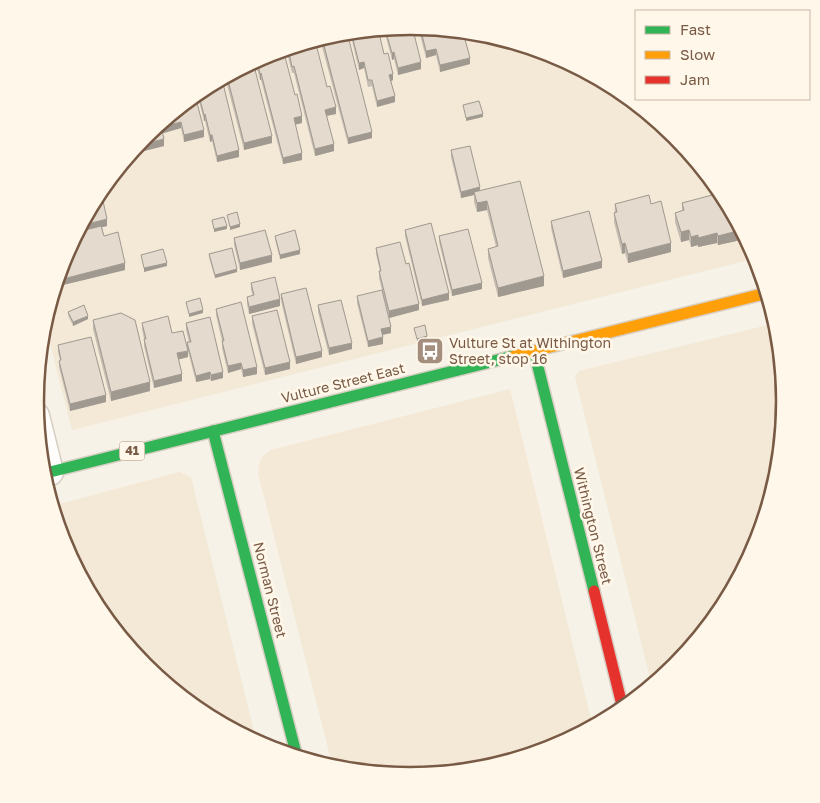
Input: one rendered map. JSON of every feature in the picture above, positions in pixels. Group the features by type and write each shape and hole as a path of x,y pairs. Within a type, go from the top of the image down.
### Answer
{"main road":[{"name":"Vulture Street East","path":"51,472 760,295"},
{"name":"Withington Street","path":"534,351 621,701"},
{"name":"Norman Street","path":"213,431 295,750"}],"shaded area":[{"path":"410,35 458,38 505,47 528,54 572,73 614,97 633,111 652,126 686,160 715,198 739,239 749,260 72,430 49,341 56,307 71,261 81,239 105,198 119,178 151,142 168,126 206,97 248,73 292,54 315,47 362,38 386,36"},
{"path":"768,325 776,378 776,425 769,473 757,519 739,564 715,605 686,643 650,678 575,377 579,371"},
{"path":"510,389 591,720 528,749 505,756 458,765 410,768 386,767 331,759 258,473 262,457 271,450"},
{"path":"179,472 191,477 255,733 227,719 187,692 168,677 134,643 105,605 81,564 71,542 59,504"}],"building":[{"path":"414,35 421,62 398,68 394,52 392,53 387,36"},
{"path":"422,36 458,38 465,39 470,58 440,65 436,49 426,51"},
{"path":"380,37 384,54 388,53 393,74 389,75 395,96 377,101 372,80 368,80 364,62 359,63 353,40"},
{"path":"349,40 372,132 348,138 324,45"},
{"path":"317,47 327,87 330,86 336,107 325,110 334,144 315,149 294,66 292,67 289,55"},
{"path":"285,57 302,116 294,118 302,153 283,158 259,68"},
{"path":"255,70 272,136 244,143 229,83"},
{"path":"224,86 239,150 217,156 212,135 210,135 200,101"},
{"path":"479,101 483,114 466,118 463,105"},
{"path":"197,103 204,130 184,135 181,122 169,125"},
{"path":"162,132 164,139 151,142"},
{"path":"470,146 480,187 461,192 451,150"},
{"path":"520,181 544,276 498,288 488,249 498,246 487,201 477,203 474,192"},
{"path":"649,195 651,204 661,201 671,243 628,254 625,243 622,244 614,213 617,212 615,204"},
{"path":"713,195 735,232 718,236 717,233 698,238 698,235 691,237 689,230 681,232 675,213 684,210 682,203"},
{"path":"103,201 107,219 90,223"},
{"path":"589,211 602,261 563,271 551,221"},
{"path":"237,212 240,224 230,227 227,215"},
{"path":"224,217 227,226 214,229 212,220"},
{"path":"431,223 449,293 422,300 405,230"},
{"path":"101,226 104,236 118,232 125,263 65,279 71,261 86,230"},
{"path":"468,229 482,283 452,290 439,236"},
{"path":"265,230 272,255 240,263 234,238"},
{"path":"295,230 300,250 280,255 275,236"},
{"path":"400,242 406,264 409,263 419,304 389,311 379,271 381,271 376,248"},
{"path":"232,248 237,269 215,275 209,254"},
{"path":"163,249 167,263 144,268 141,255"},
{"path":"275,277 280,299 249,307 247,297 254,295 251,283"},
{"path":"306,288 322,351 296,357 281,294"},
{"path":"382,290 391,327 381,329 383,337 368,341 357,296"},
{"path":"200,298 203,310 189,314 186,302"},
{"path":"341,300 352,343 329,348 318,305"},
{"path":"241,302 257,367 243,370 241,363 228,366 216,309"},
{"path":"84,305 88,316 73,322 68,312"},
{"path":"277,310 290,362 265,368 252,316"},
{"path":"121,313 135,320 150,382 111,392 93,320"},
{"path":"168,316 172,333 183,331 188,351 177,353 182,374 154,381 142,323"},
{"path":"210,317 223,372 211,375 210,372 196,376 187,342 191,342 186,323"},
{"path":"425,325 427,336 417,339 414,328"},
{"path":"91,337 106,395 70,404 59,361 61,360 58,345"}],"traffic: fast":[{"path":"534,351 594,591"},
{"path":"51,472 514,356"},
{"path":"213,431 295,750"}],"traffic: slow":[{"path":"514,356 760,295"}],"traffic: jam":[{"path":"594,591 621,701"}],"place":[{"name":"Vulture St at Withington Street, stop 16","path":"430,351"}]}
